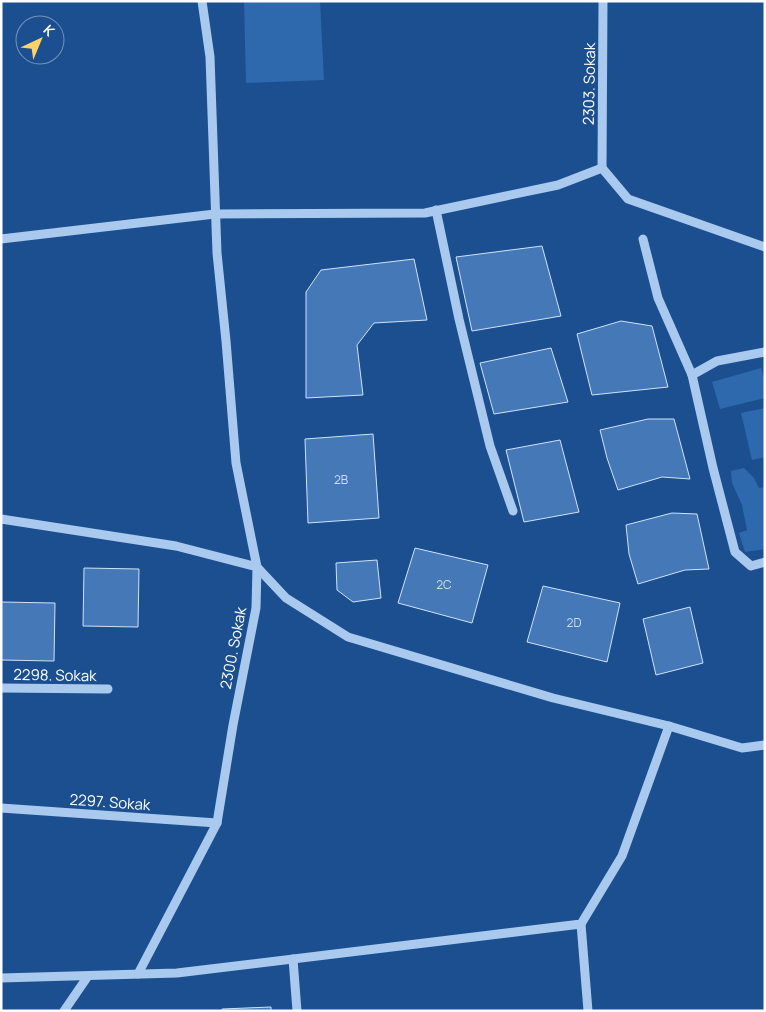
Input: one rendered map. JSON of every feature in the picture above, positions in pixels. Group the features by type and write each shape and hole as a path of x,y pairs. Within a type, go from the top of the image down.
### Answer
{"street":[{"name":"2300. Sokak","path":"138,974 217,823 233,726 256,608 258,567 236,463 217,252 210,57 202,1"},
{"name":"2303. Sokak","path":"602,168 603,1"},
{"path":"1,239 215,214 425,213 558,185 602,168 628,199 765,247"},
{"path":"436,210 459,319 490,446 513,510"},
{"path":"643,239 658,298 692,375 713,468 735,552 751,566 765,562"},
{"path":"692,375 717,361 763,352"},
{"path":"1,518 176,546 258,567 286,598 348,638 553,698 669,726 742,748 765,745"},
{"name":"2298. Sokak","path":"1,688 108,689"},
{"path":"588,1011 581,924 622,856 669,726"},
{"name":"2297. Sokak","path":"1,808 217,823"},
{"path":"1,978 177,973 581,924"},
{"path":"293,959 297,1011"},
{"path":"64,1011 88,976"}],"shaded area":[{"path":"244,1 320,1 324,80 246,83"},
{"path":"761,368 765,381 765,398 720,409 712,382"},
{"path":"765,408 765,457 752,460 741,413"},
{"path":"744,468 754,478 759,488 765,487 765,549 745,552 739,533 747,530 742,505 732,483 731,471"}],"building":[{"path":"542,246 561,316 472,331 456,257"},
{"path":"414,259 427,320 374,323 357,345 363,395 306,398 306,292 321,270"},
{"path":"621,321 652,326 668,387 592,395 577,334"},
{"path":"551,348 568,402 494,414 480,363"},
{"path":"648,419 674,419 690,479 662,477 618,490 600,430"},
{"path":"373,434 379,518 308,523 305,439"},
{"path":"560,440 579,512 524,522 506,450"},
{"path":"672,513 697,514 709,569 685,570 638,584 629,554 626,525"},
{"path":"415,548 488,565 472,623 398,603"},
{"path":"377,560 381,598 353,602 337,590 336,563"},
{"path":"84,568 139,569 138,627 83,626"},
{"path":"543,586 620,603 607,662 527,642"},
{"path":"1,602 55,603 54,661 1,660"},
{"path":"690,607 703,663 656,675 643,619"},
{"path":"271,1007 271,1011 222,1011 222,1009"}]}
